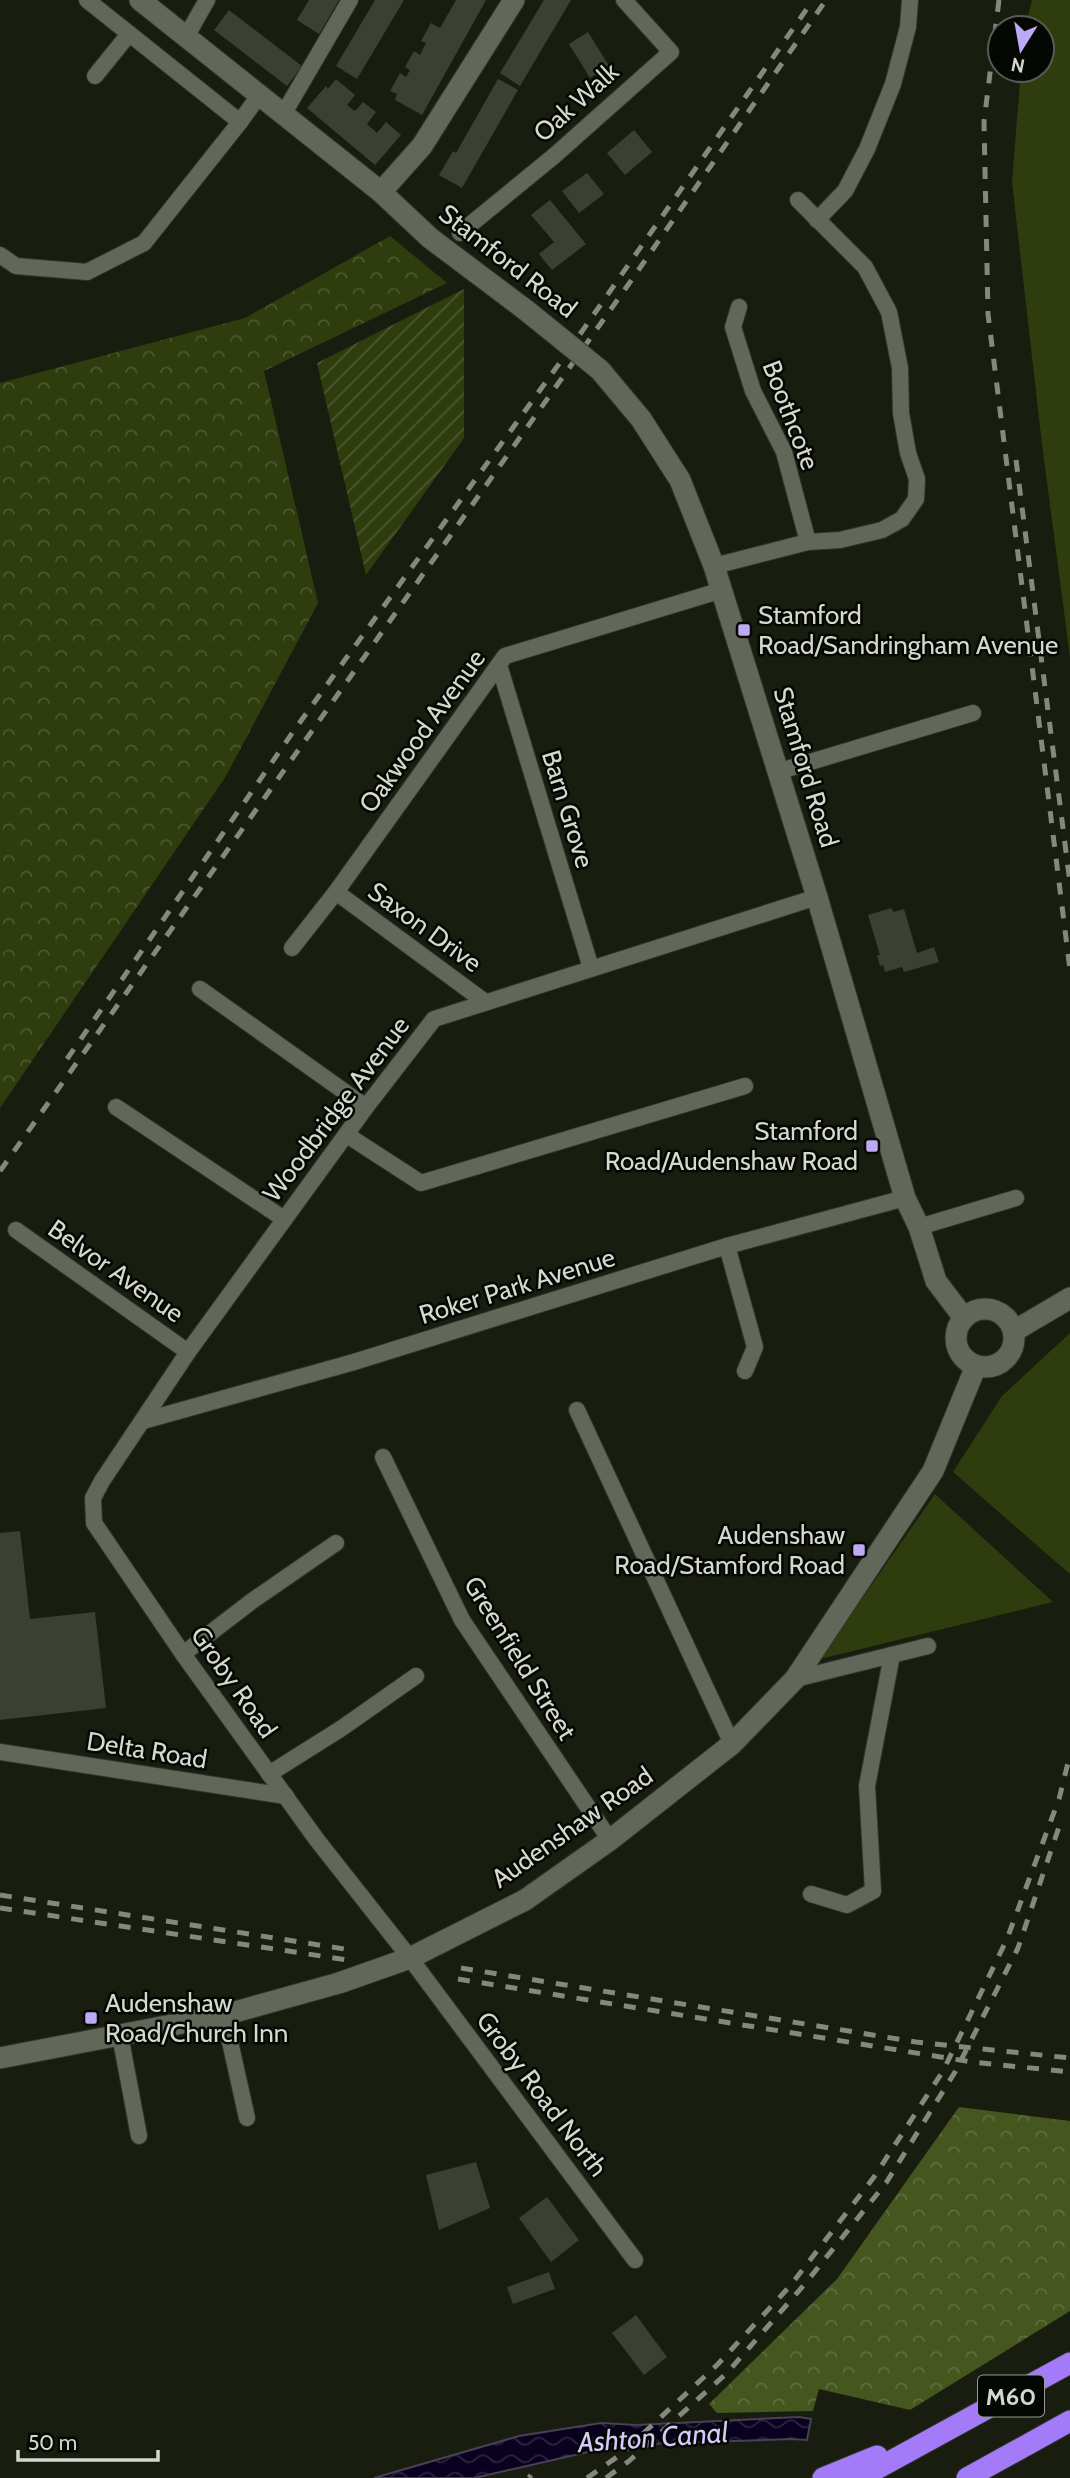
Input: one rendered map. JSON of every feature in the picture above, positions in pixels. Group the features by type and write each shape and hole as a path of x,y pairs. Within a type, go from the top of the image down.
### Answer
{"highway":[{"name":"M60","path":"860,2478 1070,2363"},
{"name":"M60","path":"967,2478 1070,2421"},
{"name":"M60","path":"823,2478 951,2429"}],"street":[{"path":"87,0 240,122"},
{"name":"Stamford Road","path":"140,0 381,192 430,238 600,370 641,419 680,480 722,590 817,897 905,1198 919,1227 936,1281 964,1318"},
{"path":"186,37 207,0"},
{"path":"284,113 350,0"},
{"path":"381,192 422,146 514,0"},
{"name":"Oak Walk","path":"460,233 554,156 671,52 624,0"},
{"path":"817,220 845,191 867,149 893,84 908,27 910,0"},
{"path":"95,76 129,34"},
{"path":"0,255 16,266 88,272 144,243 260,94"},
{"path":"714,566 808,541 840,540 882,530 902,519 916,499 917,479 908,453 901,413 900,368 890,312 864,267 798,200"},
{"name":"Boothcote","path":"739,307 733,327 753,391 784,452 808,541"},
{"name":"Oakwood Avenue","path":"292,948 336,892 505,656 722,590"},
{"name":"Barn Grove","path":"499,665 591,968"},
{"path":"777,772 973,713"},
{"name":"Saxon Drive","path":"336,892 485,1002"},
{"name":"Woodbridge Avenue","path":"143,1421 188,1352 284,1219 434,1020 817,897"},
{"path":"200,989 366,1107"},
{"path":"346,1135 421,1182 745,1086"},
{"path":"116,1107 284,1219"},
{"name":"Roker Park Avenue","path":"143,1421 354,1362 727,1246 905,1198"},
{"path":"919,1227 1016,1198"},
{"name":"Belvor Avenue","path":"16,1230 188,1352"},
{"path":"727,1246 755,1348 745,1371"},
{"path":"1014,1331 1070,1298"},
{"path":"978,1310 994,1310 1009,1320 1014,1331 1013,1349 1006,1360 990,1367 976,1366 965,1359 957,1347 956,1334 964,1318 978,1310"},
{"name":"Audenshaw Road","path":"0,2058 224,2015 339,1983 410,1958 525,1899 610,1840 732,1744 795,1679 933,1471 976,1366"},
{"path":"577,1410 732,1744"},
{"name":"Groby Road","path":"143,1421 93,1498 94,1524 183,1654 317,1840 410,1958"},
{"name":"Greenfield Street","path":"383,1457 462,1620 610,1840"},
{"path":"183,1654 252,1601 336,1543"},
{"path":"795,1679 928,1646"},
{"path":"811,1894 847,1905 873,1891 867,1786 892,1655"},
{"path":"269,1774 342,1728 416,1676"},
{"name":"Delta Road","path":"0,1752 286,1796"},
{"name":"Groby Road North","path":"410,1958 635,2260"},
{"path":"224,2015 247,2118"},
{"path":"120,2035 139,2136"}],"green space":[{"path":"1032,0 1070,0 1070,657 1012,182 1020,84 1056,84 1056,14 1028,14"},
{"path":"390,236 447,283 264,371 318,603 226,776 0,1108 0,383 245,318"},
{"path":"464,289 464,438 366,575 317,363"},
{"path":"1070,1333 1070,1574 953,1472 1002,1396"},
{"path":"935,1494 1053,1602 820,1659"},
{"path":"959,2107 1070,2121 1070,2311 910,2410 819,2389 813,2411 717,2413 709,2404 837,2279"}],"water":[{"name":"Ashton Canal","path":"799,2417 811,2419 807,2440 612,2444 597,2450 474,2478 374,2478 519,2436 601,2423 636,2425"}],"building":[{"path":"309,0 339,0 319,34 297,20"},
{"path":"375,0 404,0 357,79 336,66"},
{"path":"456,0 486,0 422,115 395,100 397,94 390,91 400,73 406,77 410,70 405,67 414,51 420,55 426,43 421,41 431,23 440,28"},
{"path":"544,0 571,0 520,86 500,73"},
{"path":"229,10 302,66 287,86 214,30"},
{"path":"588,32 609,66 590,78 569,44"},
{"path":"336,79 355,95 347,105 355,111 363,102 376,112 367,124 377,133 386,122 401,135 375,165 307,108 326,86 328,89"},
{"path":"498,79 518,90 462,188 439,175 453,151 456,153"},
{"path":"634,130 652,152 625,175 607,153"},
{"path":"587,173 604,194 579,213 562,191"},
{"path":"550,200 586,244 552,270 539,254 554,242 531,215"},
{"path":"891,908 894,912 904,909 917,953 934,947 939,962 904,972 902,967 885,972 883,965 880,966 877,955 880,955 868,915"},
{"path":"20,1531 30,1619 95,1612 106,1708 0,1720 0,1533"},
{"path":"476,2162 490,2208 439,2230 426,2175"},
{"path":"547,2197 579,2240 551,2262 519,2218"},
{"path":"549,2272 555,2289 513,2304 507,2287"},
{"path":"636,2315 667,2357 644,2375 612,2333"}],"railway":[{"path":"67,1059 295,729 569,350 813,0"},
{"path":"0,1171 628,285 826,0"},
{"path":"999,0 984,122 988,314 1070,970"},
{"path":"1016,460 1070,883"},
{"path":"587,2478 620,2455 718,2364 790,2286 874,2177 943,2071 1007,1939 1059,1799 1070,1755"},
{"path":"606,2478 629,2461 727,2373 804,2285 886,2183 955,2072 1018,1948 1059,1827"},
{"path":"0,1895 351,1950"},
{"path":"0,1908 348,1960"},
{"path":"461,1968 916,2042 1070,2058"},
{"path":"458,1979 972,2062 1070,2072"}],"place":[{"name":"Stamford Road/Sandringham Avenue","path":"744,630"},
{"name":"Stamford Road/Audenshaw Road","path":"872,1146"},
{"name":"Audenshaw Road/Stamford Road","path":"859,1550"},
{"name":"Audenshaw Road/Church Inn","path":"91,2018"}]}
